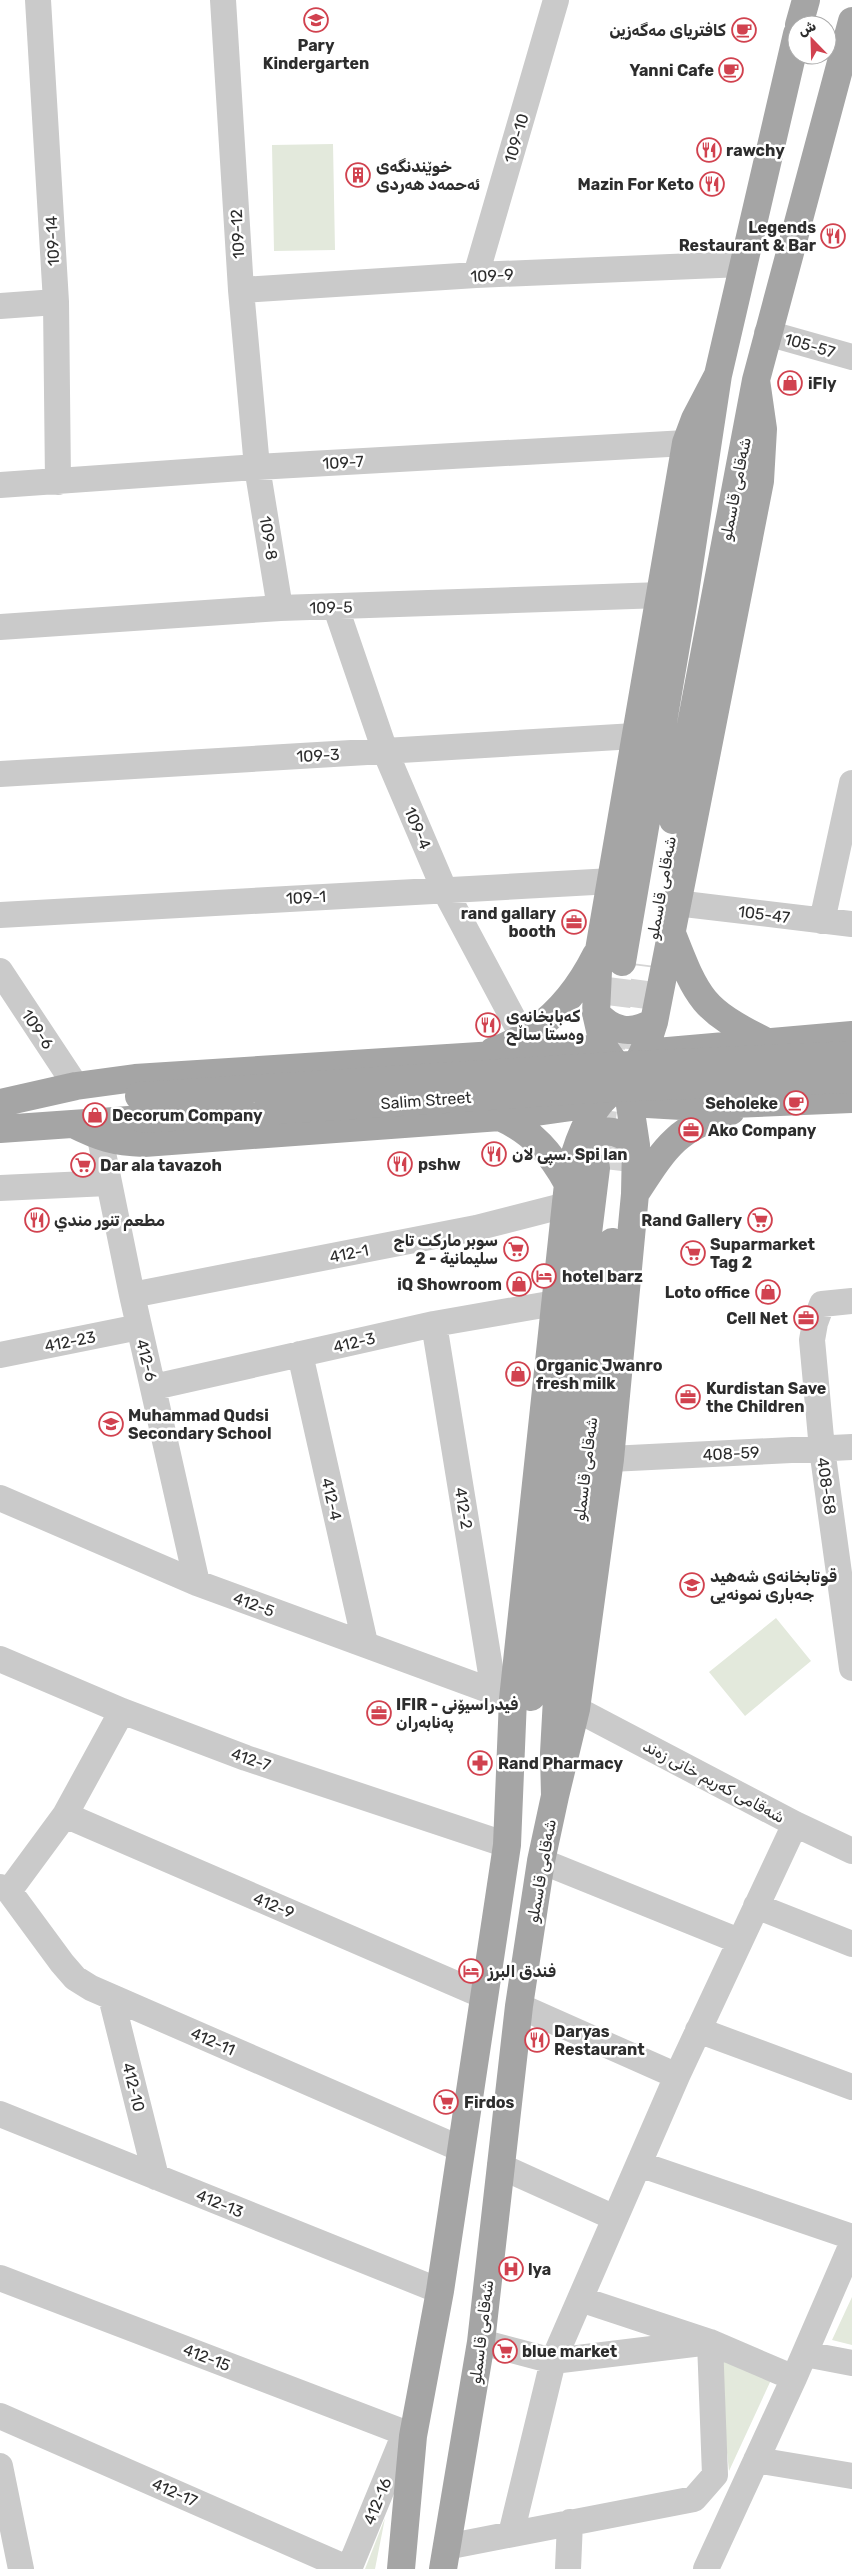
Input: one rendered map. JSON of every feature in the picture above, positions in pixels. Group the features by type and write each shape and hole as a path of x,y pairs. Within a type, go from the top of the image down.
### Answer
{"main road":[{"path":"802,15 806,0"},
{"name":"شەقامی قاسملو","path":"622,959 767,333 845,77 852,21"},
{"name":"شەقامی قاسملو","path":"622,959 684,599 718,375 790,65"},
{"path":"555,1796 576,1709 610,1459 635,1194 636,1145 627,1092 604,1048 596,1013 622,959 612,881 686,443 695,419 718,375"},
{"path":"627,1092 645,1053 654,1022 760,481 763,429 756,380"},
{"path":"671,931 691,980 709,1007 734,1026 767,1042"},
{"path":"477,1056 523,1037 547,1020 568,1000 586,976 622,959"},
{"path":"596,1013 604,1022 616,1029 629,1031 642,1028 654,1022"},
{"path":"645,1053 852,1035"},
{"path":"0,1104 76,1086 134,1078 604,1048"},
{"path":"678,1049 663,1062 660,1082 670,1100 682,1106"},
{"path":"549,1053 563,1063 571,1078 567,1098 554,1111"},
{"name":"Salim Street","path":"0,1129 73,1124 141,1107 610,1066 852,1055"},
{"name":"Salim Street","path":"0,1104 141,1107 852,1079"},
{"path":"73,1124 100,1138 121,1142 144,1143 500,1118 600,1103 627,1092 682,1106 852,1099"},
{"path":"635,1194 663,1152 683,1132 708,1119 763,1102"},
{"path":"401,2569 409,2434 440,2291 507,1845 509,1786 503,1696 555,1303 571,1164 579,1142 600,1103"},
{"path":"500,1118 522,1128 541,1144 567,1195"},
{"path":"579,1142 588,1136 608,1131 624,1135 636,1145"},
{"name":"شەقامی قاسملو","path":"445,2558 463,2461 480,2342 519,2006 541,1861 555,1796 554,1746 557,1698 608,1169 527,1719 509,1786"}],"street":[{"name":"109-14","path":"38,0 56,302 58,482"},
{"name":"109-12","path":"223,0 241,290 257,467"},
{"name":"109-10","path":"476,275 556,0"},
{"name":"109-9","path":"241,290 476,275 743,264"},
{"path":"0,306 56,302"},
{"name":"105-57","path":"767,333 852,357"},
{"name":"109-7","path":"0,485 257,467 686,443"},
{"name":"109-8","path":"257,467 280,608"},
{"name":"109-5","path":"0,627 280,608 336,608 662,594"},
{"name":"109-4","path":"336,608 385,751 444,888 523,1037"},
{"name":"109-3","path":"0,774 635,736"},
{"path":"822,921 849,817 852,783"},
{"name":"109-1","path":"0,915 444,888 612,881"},
{"name":"105-47","path":"676,903 852,924"},
{"name":"109-6","path":"0,971 76,1086"},
{"name":"412-6","path":"100,1138 132,1296 197,1583"},
{"path":"0,1188 108,1182"},
{"name":"412-1","path":"132,1296 476,1228 567,1195"},
{"name":"408-58","path":"852,1301 822,1304 815,1323 812,1340 822,1449 852,1668"},
{"name":"412-3","path":"154,1387 434,1324 555,1303"},
{"name":"412-2","path":"434,1324 503,1696"},
{"name":"412-23","path":"0,1355 140,1327"},
{"name":"412-4","path":"300,1354 365,1644"},
{"name":"408-59","path":"610,1459 852,1447"},
{"name":"412-5","path":"0,1498 197,1583 503,1696"},
{"name":"412-7","path":"0,1659 122,1711 246,1758 507,1845"},
{"name":"شەقامی کەریم خانی زەند","path":"576,1709 795,1824 852,1851"},
{"path":"4,1889 65,1815 122,1711"},
{"name":"412-9","path":"65,1815 484,1996"},
{"path":"511,2534 553,2361 677,2076 795,1824"},
{"path":"541,1861 739,1942"},
{"name":"412-11","path":"4,1889 75,1978 111,1997 461,2149"},
{"path":"756,1906 852,1944"},
{"name":"412-10","path":"111,1997 156,2177"},
{"path":"519,2006 677,2076"},
{"path":"698,2030 852,2087"},
{"name":"412-13","path":"0,2114 440,2291"},
{"path":"639,2164 852,2237"},
{"path":"500,2166 615,2218"},
{"path":"706,2569 805,2354 852,2244"},
{"name":"412-15","path":"0,2278 409,2434"},
{"path":"580,2300 710,2342 794,2378"},
{"path":"480,2342 553,2361 710,2342"},
{"path":"445,2558 511,2534 694,2499 715,2475 710,2342"},
{"path":"805,2354 852,2363"},
{"name":"412-17","path":"0,2416 349,2569"},
{"name":"412-16","path":"349,2569 409,2434"},
{"path":"756,2460 852,2476"},
{"path":"0,2466 21,2569"},
{"path":"568,2569 570,2522"}],"shaded area":[{"path":"333,144 335,250 274,251 272,145"},
{"path":"776,1618 811,1661 745,1716 709,1672"},
{"path":"852,2297 852,2345 832,2340"},
{"path":"717,2358 771,2380 729,2471"},
{"path":"385,2518 375,2569 365,2569"}],"tunnel":[{"path":"611,1048 622,962"},
{"path":"636,1050 647,965"},
{"path":"596,1168 603,1110"},
{"path":"621,1171 627,1123"}],"place":[{"name":"Pary Kindergarten","path":"316,20"},
{"name":"کافتریای مەگەزین","path":"744,30"},
{"name":"Yanni Cafe","path":"731,70"},
{"name":"rawchy","path":"709,150"},
{"name":"خوێندنگەی ئەحمەد هەردی","path":"358,175"},
{"name":"Mazin For Keto","path":"712,184"},
{"name":"Legends Restaurant & Bar","path":"833,236"},
{"name":"iFly","path":"790,383"},
{"name":"rand gallary booth","path":"574,922"},
{"name":"کەبابخانەی وەستا ساڵح","path":"488,1025"},
{"name":"Seholeke","path":"796,1103"},
{"name":"Decorum Company","path":"95,1115"},
{"name":"Ako Company","path":"691,1130"},
{"name":"سپی لان. Spi lan","path":"494,1154"},
{"name":"pshw","path":"400,1164"},
{"name":"Dar ala tavazoh","path":"83,1165"},
{"name":"مطعم تنور مندي","path":"37,1220"},
{"name":"Rand Gallery","path":"760,1220"},
{"name":"سوبر ماركت تاج 2 - سليمانية","path":"516,1249"},
{"name":"Suparmarket Tag 2","path":"693,1253"},
{"name":"hotel barz","path":"544,1276"},
{"name":"iQ Showroom","path":"519,1284"},
{"name":"Loto office","path":"768,1292"},
{"name":"Cell Net","path":"806,1318"},
{"name":"Organic Jwanro fresh milk","path":"518,1374"},
{"name":"Kurdistan Save the Children","path":"688,1397"},
{"name":"Muhammad Qudsi Secondary School","path":"111,1424"},
{"name":"قوتابخانەی شەهید جەباری نمونەیی","path":"692,1585"},
{"name":"IFIR - فیدراسیۆنی پەنابەران","path":"379,1713"},
{"name":"Rand Pharmacy","path":"480,1763"},
{"name":"فندق البرز","path":"471,1971"},
{"name":"Daryas Restaurant","path":"537,2040"},
{"name":"Firdos","path":"446,2102"},
{"name":"lya","path":"511,2269"},
{"name":"blue market","path":"505,2351"}]}
